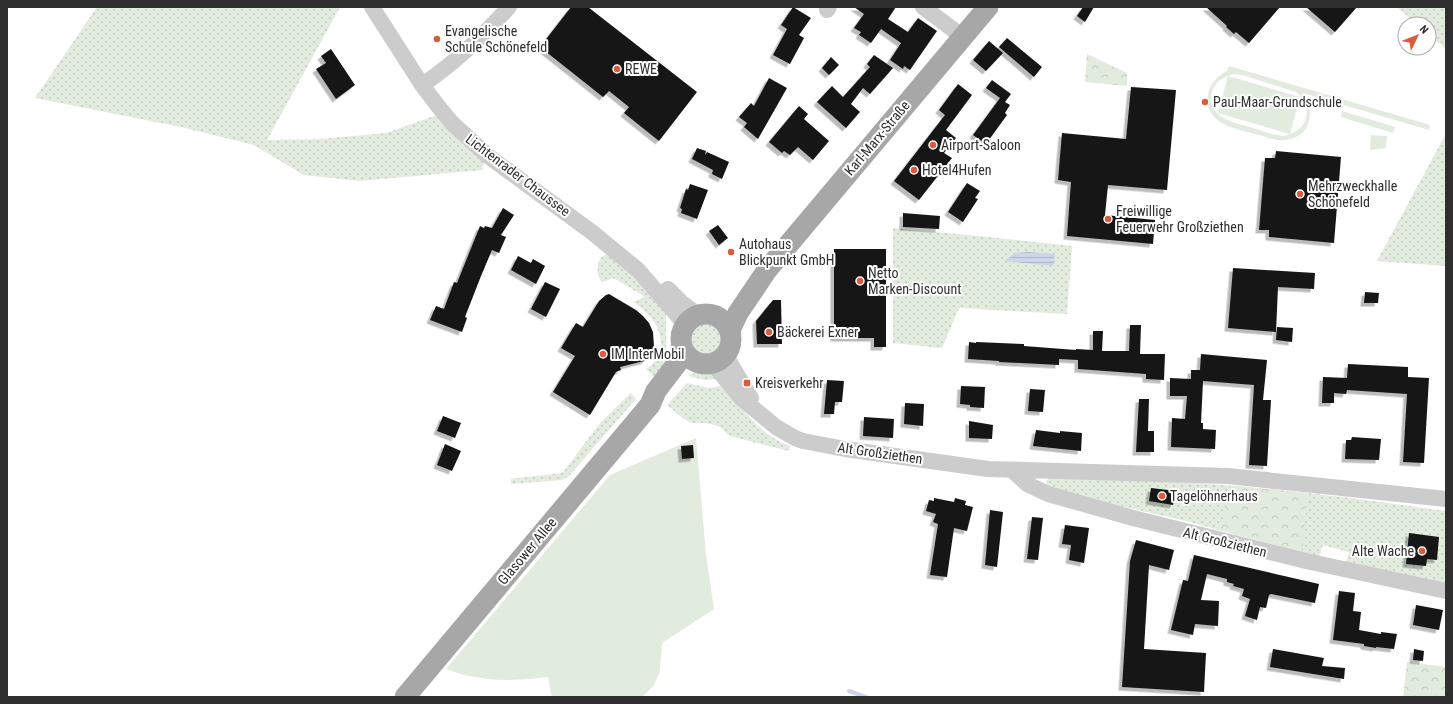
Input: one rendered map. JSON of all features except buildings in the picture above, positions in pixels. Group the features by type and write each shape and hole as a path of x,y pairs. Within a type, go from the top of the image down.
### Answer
{"main road":[{"name":"Karl-Marx-Straße","path":"707,322 752,280 767,270 988,7"},
{"path":"707,322 731,344 705,359 682,346 681,339 682,332 707,322"},
{"name":"Glasower Allee","path":"405,697 650,405 662,398 705,359"}],"street":[{"name":"Lichtenrader Chaussee","path":"372,7 422,85 438,106 452,122 488,156 593,232 638,270 665,286 682,303 707,322"},
{"path":"422,85 455,60 492,26 509,7"},
{"path":"923,7 963,37"},
{"name":"Alt Großziethen","path":"705,359 741,398 776,427 803,441 845,449 988,469 1228,476 1446,499"},
{"name":"Alt Großziethen","path":"1012,470 1027,484 1048,494 1133,518 1298,560 1446,591"}],"green space":[{"path":"97,7 340,7 267,140 319,139 386,133 437,115 485,160 482,170 360,181 304,175 254,145 181,127 35,98"},
{"path":"1397,7 1446,7 1446,49 1437,42 1437,16 1408,16"},
{"path":"1087,54 1127,73 1127,86 1085,82"},
{"path":"1229,66 1430,125 1429,130 1303,93 1307,100 1310,116 1305,129 1293,138 1284,140 1273,139 1230,127 1216,119 1211,113 1208,105 1208,96 1212,84 1220,75 1227,71","holes":["1235,74 1296,92 1306,105 1307,112 1303,125 1292,134 1283,136 1238,124 1222,117 1212,106 1211,99 1213,89 1219,81 1228,76"]},
{"path":"1228,76 1300,97 1290,134 1218,113"},
{"path":"1342,111 1395,127 1393,133 1341,117"},
{"path":"1446,133 1446,266 1377,261 1442,141"},
{"path":"1371,135 1387,136 1386,148 1370,150"},
{"path":"893,228 1072,246 1067,314 959,308 942,348 893,343"},
{"path":"608,254 612,255 666,306 666,363 654,377 646,369 655,361 660,352 661,343 659,333 649,316 633,302 645,297 614,278 602,282 600,279 598,273 599,262 602,257"},
{"path":"706,321 719,326 724,339 719,352 706,357 693,352 688,339 693,326"},
{"path":"699,371 710,373 719,379 705,380 688,376"},
{"path":"687,383 709,388 724,385 753,421 770,436 790,446 789,451 730,436 720,427 715,425 692,423 684,419 667,405"},
{"path":"631,393 636,399 568,477 562,480 511,484 511,479 561,473 564,471 600,423"},
{"path":"696,438 706,555 714,609 662,643 660,671 654,685 642,697 553,697 551,694 548,677 519,680 499,680 464,675 446,669 610,475"},
{"path":"1050,477 1147,480 1211,484 1325,495 1446,511 1446,586 1345,565 1349,552 1323,545 1319,557 1182,520 1094,500 1049,486 1046,483"},
{"path":"1231,486 1308,493 1302,552 1220,530"},
{"path":"1407,662 1446,667 1446,697 1403,697"}],"water":[{"path":"1028,252 1055,254 1053,266 1005,261 1015,253"}],"waterway":[{"path":"849,691 866,697"}],"place":[{"name":"Evangelische Schule Schönefeld","path":"437,39"},
{"name":"REWE","path":"617,69"},
{"name":"Paul-Maar-Grundschule","path":"1205,102"},
{"name":"Airport-Saloon","path":"933,145"},
{"name":"Hotel4Hufen","path":"914,170"},
{"name":"Mehrzweckhalle Schönefeld","path":"1300,194"},
{"name":"Freiwillige Feuerwehr Großziethen","path":"1108,219"},
{"name":"Autohaus Blickpunkt GmbH","path":"731,252"},
{"name":"Netto Marken-Discount","path":"860,281"},
{"name":"Bäckerei Exner","path":"769,332"},
{"name":"IM InterMobil","path":"603,354"},
{"name":"Kreisverkehr","path":"747,383"},
{"name":"Tagelöhnerhaus","path":"1162,496"},
{"name":"Alte Wache","path":"1422,551"}]}
